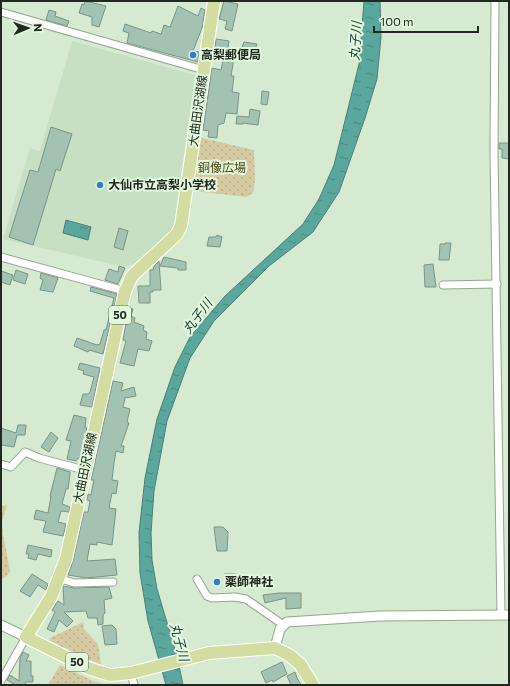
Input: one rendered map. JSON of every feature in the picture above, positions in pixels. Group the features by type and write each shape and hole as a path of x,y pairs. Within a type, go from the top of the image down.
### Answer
{"main road":[{"name":"大曲田沢湖線","path":"26,637 50,597 66,559 84,470 125,291 132,276 177,234 181,226 214,1"},
{"name":"50","path":"26,637 100,673 110,675 131,673 209,653 275,648"},
{"path":"275,648 300,664 313,685"}],"street":[{"path":"282,624 287,622 347,617 505,615 494,152 495,1"},
{"path":"1,12 204,70"},
{"path":"1,257 125,291"},
{"path":"443,285 497,284"},
{"path":"1,464 11,467 25,452 39,458 84,470"},
{"path":"58,578 74,583 113,582"},
{"path":"197,578 207,596 212,598 235,597 246,599 282,624"},
{"path":"275,648 282,624"},
{"path":"1,625 26,637 1,681"},
{"path":"131,673 134,685"}],"shaded area":[{"name":"大仙市立高梨小学校","path":"72,41 195,75 174,227 169,234 133,264 124,267 3,239 30,148 40,151"}],"green space":[{"name":"銅像広場","path":"202,138 254,150 255,180 253,193 246,197 195,191 193,188 198,141"},
{"path":"7,505 2,522 10,571 7,576 1,579 1,506"},
{"path":"83,622 84,629 98,644 101,665 50,641 50,638"},
{"path":"60,665 93,681 106,685 48,685"}],"water":[{"path":"364,1 380,1 381,37 377,79 339,192 313,232 269,266 214,321 190,358 167,421 154,491 151,533 152,560 157,589 177,656 183,685 166,685 148,621 140,573 139,533 145,478 157,419 175,367 190,337 225,296 303,224 319,199 334,165 359,64"},
{"path":"66,220 91,227 88,240 63,233"}],"building":[{"path":"85,1 106,6 99,27 92,25 92,17 79,13 82,4 84,5"},
{"path":"224,1 238,4 232,31 225,29 227,21 219,19"},
{"path":"178,6 198,16 201,8 205,10 202,28 193,51 199,52 198,62 127,43 129,33 123,31 125,24 151,33 152,31 161,34 164,25 170,27"},
{"path":"49,10 56,12 55,16 69,21 67,26 46,20"},
{"path":"216,39 229,41 227,56 234,58 231,76 234,76 232,92 239,93 237,114 226,113 224,123 218,125 217,138 208,137 209,131 203,130 212,68 221,70 223,60 214,56"},
{"path":"244,42 257,44 252,57 243,53 245,48 242,47"},
{"path":"262,91 269,92 267,105 261,104"},
{"path":"250,109 260,111 258,125 243,123 236,124 237,116 249,117"},
{"path":"51,127 72,134 60,171 56,169 33,245 9,237 30,170 38,172"},
{"path":"499,143 509,143 509,159 502,158 502,149 499,149"},
{"path":"119,228 128,231 123,250 114,247"},
{"path":"217,235 222,237 220,247 207,246 209,237 216,237"},
{"path":"451,243 449,260 439,260 440,244"},
{"path":"164,257 186,262 186,270 178,270 178,268 160,266"},
{"path":"159,261 161,290 153,290 153,292 150,292 150,303 139,303 138,286 150,286 150,270 153,270 154,266"},
{"path":"433,264 436,287 425,287 424,265"},
{"path":"119,266 125,268 118,284 105,280 109,269 118,272"},
{"path":"16,270 28,274 25,284 13,280"},
{"path":"1,271 13,275 10,285 1,282"},
{"path":"41,273 58,278 53,292 40,290 43,280 40,278"},
{"path":"91,287 117,294 103,354 89,350 88,352 74,346 77,338 97,345 100,344 104,330 106,330 114,298 90,291"},
{"path":"129,308 133,309 131,316 135,318 134,322 144,326 143,330 147,332 146,339 152,341 149,351 138,349 134,366 120,363 126,341 123,340"},
{"path":"80,363 100,368 92,407 80,405 83,394 88,394 90,392 94,377 83,374 84,371 78,369"},
{"path":"113,381 123,383 121,391 134,387 136,396 125,398 123,407 130,409 127,422 129,423 121,446 124,446 123,453 116,451 114,463 112,480 118,481 116,494 112,493 109,508 116,509 112,545 97,542 97,545 90,544 87,561 115,559 117,575 86,578 68,575 73,561 84,512 88,512 90,501 87,500 88,494 91,495 94,480 91,480"},
{"path":"74,415 86,418 85,428 87,428 81,457 76,461 67,459 71,441 66,440"},
{"path":"18,425 26,425 25,435 17,435 14,447 1,445 1,428 16,433"},
{"path":"51,432 58,438 49,452 41,447"},
{"path":"57,468 70,472 68,489 66,489 62,504 70,507 69,512 61,511 58,522 66,524 63,536 43,532 46,521 34,519 36,510 48,513 50,496"},
{"path":"214,527 223,527 228,532 227,551 217,551"},
{"path":"28,545 52,550 51,557 38,554 36,560 28,558 29,554 26,554"},
{"path":"32,574 48,584 46,590 38,585 30,597 20,591"},
{"path":"225,574 235,574 235,583 225,583"},
{"path":"63,586 74,588 109,587 112,598 104,600 105,613 103,615 103,624 98,625 97,618 88,618 86,611 64,612 73,621 67,627 59,620 54,632 47,629 55,612 52,610 58,601 64,605"},
{"path":"301,593 301,608 286,609 286,598 265,603 263,595"},
{"path":"112,625 116,629 117,644 105,645 102,626"},
{"path":"23,652 29,655 26,661 31,661 31,676 33,676 33,682 26,682 25,685 15,685 7,680 10,675 19,681 20,658"},
{"path":"282,662 287,674 273,682 272,680 266,683 261,672"},
{"path":"295,672 301,685 291,685 287,676"}],"place":[{"name":"高梨郵便局","path":"193,55"},
{"name":"大仙市立高梨小学校","path":"100,185"},
{"name":"薬師神社","path":"217,582"}],"water label":[{"name":"丸子川","path":"355,41"},
{"name":"丸子川","path":"197,316"},
{"name":"丸子川","path":"180,642"}]}
